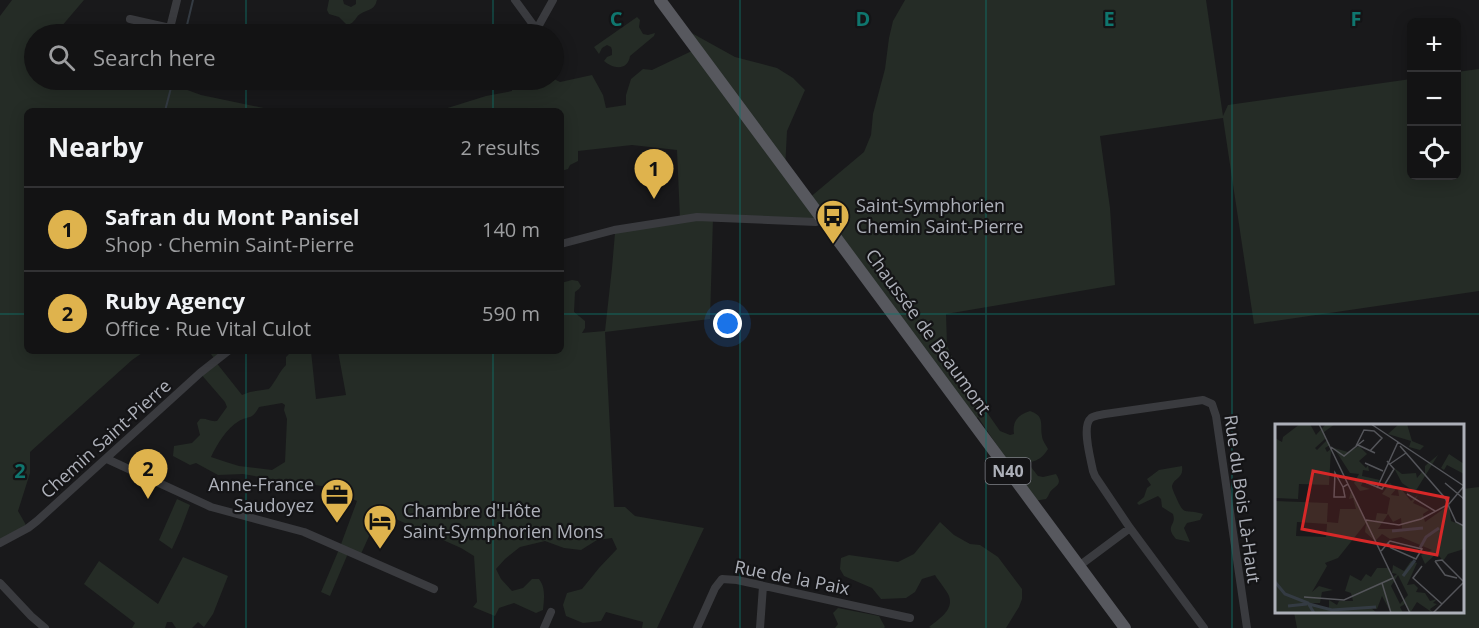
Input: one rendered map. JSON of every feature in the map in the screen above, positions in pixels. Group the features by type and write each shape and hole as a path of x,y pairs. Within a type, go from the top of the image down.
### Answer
{"main road":[{"name":"Chaussée de Beaumont","path":"660,0 1125,628"}],"street":[{"path":"171,24 177,0"},
{"path":"515,0 531,24"},
{"path":"540,24 553,0"},
{"path":"130,19 152,24"},
{"path":"564,243 614,230 697,217 816,222 823,220"},
{"name":"Chemin Saint-Pierre","path":"0,543 38,521 224,354"},
{"name":"Rue du Bois Là-Haut","path":"1204,628 1098,482 1093,471 1086,430 1091,418 1098,415 1203,400 1212,404 1216,416 1247,628"},
{"path":"106,459 210,507 304,532 434,589"},
{"path":"1079,566 1130,528"},
{"name":"Rue de la Paix","path":"697,628 722,579 737,580 910,618"},
{"path":"0,583 45,628"},
{"path":"760,628 763,586"},
{"path":"544,628 551,612"}],"shaded area":[{"path":"12,0 84,0 64,24 24,24 24,90 187,90 264,108 24,108 24,354 141,354 30,452 30,473 18,511 26,525 0,543 0,16"},
{"path":"329,0 343,0 344,4 351,7 356,4 356,0 377,0 372,8 360,14 350,24 329,14 327,10"},
{"path":"905,0 1206,0 1223,116 1228,105 1407,80 1407,180 1461,180 1461,71 1479,69 1479,291 1254,324 1223,118 1100,136 1110,208 1115,285 946,314 947,345 958,372 977,402 979,401 1000,431 1010,435 1014,434 1017,419 1030,411 1040,418 1042,438 1048,449 1039,459 1021,465 1031,467 1038,476 1056,474 1059,483 1046,499 1034,501 978,417 972,422 823,220 713,218 710,319 605,332 614,507 625,507 635,516 704,528 657,628 642,628 643,622 606,612 601,621 583,623 566,616 563,605 567,593 582,589 617,549 612,538 597,540 581,550 564,548 545,541 520,547 496,569 501,579 512,591 523,588 532,579 539,579 544,590 543,610 536,613 514,603 499,608 495,616 473,607 477,602 474,556 380,512 360,556 349,551 330,596 321,592 357,501 322,486 309,484 303,492 295,490 282,481 243,474 218,475 196,463 190,465 173,456 174,446 192,443 200,435 197,423 200,419 217,421 227,407 200,373 215,360 211,354 224,354 215,361 242,395 269,389 286,365 286,357 289,354 311,354 316,399 346,395 339,354 564,354 564,282 572,280 578,281 581,286 575,292 574,312 585,321 582,333 605,331 615,233 680,219 677,150 632,145 578,151 578,161 564,170 564,108 448,108 512,90 564,90 564,81 592,75 603,95 606,108 626,105 626,95 631,79 643,69 652,70 696,49 679,26 735,57 777,68 793,78 805,90 787,131 785,169 808,199 864,152 871,135 873,114 885,69 893,21","holes":["282,403 285,405 287,419 285,462 272,470 239,466 211,457 230,428 252,416 259,407"]},
{"path":"637,17 640,20 639,27 643,34 655,33 654,36 630,56 629,61 623,66 616,67 608,64 604,61 612,55 611,47 607,45 599,54 594,47"},
{"path":"1182,466 1182,473 1172,486 1175,494 1183,510 1203,514 1200,520 1187,523 1184,528 1190,542 1176,539 1171,531 1173,514 1162,507 1158,496 1139,505 1137,503 1144,497 1147,488 1151,485 1147,479 1159,470"},
{"path":"1479,487 1479,628 1297,628 1294,613 1464,613 1464,489"},
{"path":"177,499 190,505 172,549 159,540"},
{"path":"940,522 954,535 970,544 980,545 998,557 1022,589 1019,607 1006,628 929,627 945,614 950,601 935,575 922,579 915,592 906,598 881,599 872,588 844,576 840,569 841,558 849,555 898,562 914,554"},
{"path":"183,557 228,576 213,614 204,627 198,622 192,628 176,628 172,622 167,622 165,628 132,628 135,623 84,584 99,561 158,604"},
{"path":"838,608 879,616 885,627 835,628 838,624 833,613"}],"waterway":[{"path":"187,24 193,0"},
{"path":"166,108 170,90"}],"place":[{"name":"Safran du Mont Panisel","path":"654,199"},
{"name":"Saint-Symphorien Chemin Saint-Pierre","path":"833,245"},
{"name":"Ruby Agency","path":"148,499"},
{"name":"Anne-France Saudoyez","path":"337,524"},
{"name":"Chambre d'Hôte Saint-Symphorien Mons","path":"380,550"}]}
